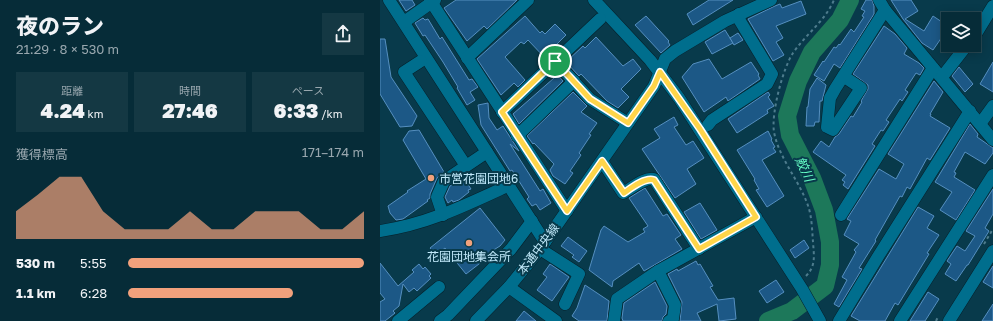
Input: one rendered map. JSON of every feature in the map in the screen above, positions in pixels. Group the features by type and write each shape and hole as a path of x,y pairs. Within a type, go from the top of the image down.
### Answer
{"street":[{"path":"389,0 532,221 543,245 579,274 565,304"},
{"path":"467,58 528,0"},
{"path":"594,0 660,72 696,123 802,289 818,317"},
{"name":"本通中央線","path":"476,321 509,287 543,245 654,86 665,60 675,51 739,14 771,0"},
{"path":"404,22 432,1 517,136 567,211"},
{"path":"843,76 882,5 993,140"},
{"path":"981,26 993,6"},
{"path":"708,125 712,120 767,84 772,74 740,21 739,14"},
{"path":"502,112 600,19"},
{"path":"841,215 937,72 959,52"},
{"path":"421,61 404,72 466,166"},
{"path":"555,61 590,99 628,123"},
{"path":"517,136 574,81"},
{"path":"980,124 993,106"},
{"path":"839,321 970,111"},
{"path":"443,215 437,197 444,181 487,152"},
{"path":"602,161 624,193 650,178 654,180 699,249"},
{"path":"900,321 993,175"},
{"path":"380,231 410,226 443,215 503,188"},
{"path":"614,321 617,299 658,271 756,217"},
{"path":"440,321 448,315 511,249 532,221"},
{"path":"949,321 993,250"},
{"path":"658,271 675,305 673,319 669,321"},
{"path":"405,319 439,287"},
{"path":"509,287 556,321"}],"path":[{"path":"805,277 810,272 815,261 810,213 805,197 778,146 774,131 774,118 785,70 793,54 823,18 834,0"}],"building":[{"path":"399,0 412,0 415,5 406,11"},
{"path":"456,0 517,0 487,29 484,26 467,41 444,8"},
{"path":"709,0 733,0 693,25 687,14"},
{"path":"866,0 872,0 874,14 840,68 834,64 824,81 814,75 834,47 836,48 839,44 840,45 851,29 854,32 864,17 862,16 865,11 861,9"},
{"path":"891,0 911,0 918,11 905,19 924,31 933,16 941,21 941,38 933,50 922,43 903,19"},
{"path":"801,1 806,14 776,26 783,38 776,42 784,55 773,61 748,19 780,4 782,8"},
{"path":"525,16 540,33 542,31 545,34 555,24 566,35 551,50 554,52 546,59 528,40 524,44 521,42 505,57 525,80 518,87 514,83 501,95 477,59"},
{"path":"646,16 669,41 668,42 670,45 661,53 635,25"},
{"path":"423,18 425,20 428,19 440,39 442,37 469,80 472,79 478,87 470,92 475,100 467,105 443,62 415,23"},
{"path":"884,26 895,34 907,48 904,54 919,63 924,68 920,75 916,73 905,90 908,92 902,101 900,99 886,120 889,122 883,131 881,130 872,144 875,146 848,189 843,185 845,182 842,180 846,175 813,152 821,141 829,147 851,116 853,117 862,102 861,101 868,89 868,85 853,74"},
{"path":"725,30 733,43 712,54 705,42"},
{"path":"738,33 743,40 734,45 730,38"},
{"path":"596,37 623,66 633,59 641,69 621,89 629,97 618,108 607,101 581,74 579,76 566,62 583,46 585,48"},
{"path":"380,39 385,39 391,77 417,116 412,126 400,127 380,94"},
{"path":"709,59 722,79 751,62 759,74 760,79 728,101 726,97 704,112 682,77 693,64"},
{"path":"993,62 993,92 980,84"},
{"path":"959,67 973,84 965,92 952,76"},
{"path":"555,72 563,81 519,124 513,114 554,78 551,76"},
{"path":"817,78 826,85 822,101 820,101 819,122 815,122 814,126 806,126 810,89"},
{"path":"934,81 943,92 930,116 950,128 930,160 927,158 910,189 907,187 902,197 900,196 875,240 876,241 859,268 862,269 839,307 834,304 847,280 842,277 856,252 854,250 859,244 844,235 851,221 847,219 879,169 896,179 904,164 888,154"},
{"path":"573,92 587,106 581,112 597,123 589,134 591,135 579,153 581,155 570,171 573,173 565,184 553,176 550,170 554,164 534,143 533,144 527,136"},
{"path":"768,92 770,95 768,97 774,106 767,110 768,113 737,133 728,119"},
{"path":"488,103 489,118 497,130 503,126 519,151 510,144 540,191 543,189 551,203 540,210 536,204 532,206 527,199 529,197 512,170 510,171 481,125 478,105"},
{"path":"674,117 678,125 674,127 686,145 693,141 704,158 687,169 696,184 675,198 642,149 660,138 654,129"},
{"path":"970,124 978,134 977,137 993,148 993,153 985,164 965,152 954,172 956,173 954,177 975,190 956,220 940,210 952,192 935,182"},
{"name":"市営花園団地6","path":"419,130 444,172 437,178 430,194 430,198 427,200 428,201 403,219 396,220 390,213 388,206 408,192 407,191 426,179 403,140 409,131"},
{"path":"768,131 775,147 773,148 776,152 762,160 784,196 767,207 756,190 759,189 754,180 755,179 737,150"},
{"path":"461,180 463,182 465,180 471,189 468,190 469,192 459,200 453,202 452,200 448,203 445,197 450,186"},
{"path":"645,188 663,216 667,214 681,235 675,239 682,249 644,271 639,263 613,281 612,287 589,270 601,230 604,226 628,242 645,232 643,229 648,226 629,198"},
{"path":"993,189 993,214 985,228 989,231 968,265 956,281 945,274 951,264 947,261 957,246 965,251 975,236 966,231"},
{"path":"700,203 717,230 701,239 684,212"},
{"path":"918,207 934,216 927,228 939,235 927,253 929,254 898,305 895,303 885,321 860,321 851,316"},
{"name":"花園団地集会所","path":"480,208 505,240 500,246 487,254 488,257 466,274 445,248 436,255 430,248"},
{"path":"568,237 587,251 579,262 572,257 574,255 561,246"},
{"path":"804,240 809,248 795,258 790,250"},
{"path":"696,261 698,265 700,264 713,286 710,287 718,300 734,298 736,319 719,321 717,304 697,313 701,321 680,321 682,302 668,274 677,269 678,271"},
{"path":"380,263 398,286 414,272 412,270 419,264 423,269 425,267 431,274 429,276 431,278 417,291 414,288 409,292 403,284 399,306 393,311 395,313 385,321 380,321 380,302 385,299 380,293"},
{"path":"550,264 569,277 552,301 537,290 547,277 543,274"},
{"path":"993,266 993,288 983,282"},
{"path":"776,280 784,292 767,303 759,291"},
{"path":"655,282 667,306 666,314 662,321 623,321 624,303"},
{"path":"585,285 609,301 607,321 579,321 572,316 577,308"},
{"path":"928,292 939,299 925,321 910,321"},
{"path":"993,304 993,321 982,321"},
{"path":"524,311 536,321 516,321"}],"waterway":[{"name":"鮫川","path":"768,321 792,311 825,286 830,265 830,242 824,210 812,178 790,135 787,116 798,81 812,52 840,20 850,0"}],"place":[{"name":"市営花園団地6","path":"431,178"},
{"name":"花園団地集会所","path":"469,243"}],"route":[{"path":"555,61 590,99 628,123 654,86 660,72 700,129 756,217 699,249 654,180 650,178 624,193 602,161 567,211 502,112 555,61"}]}
